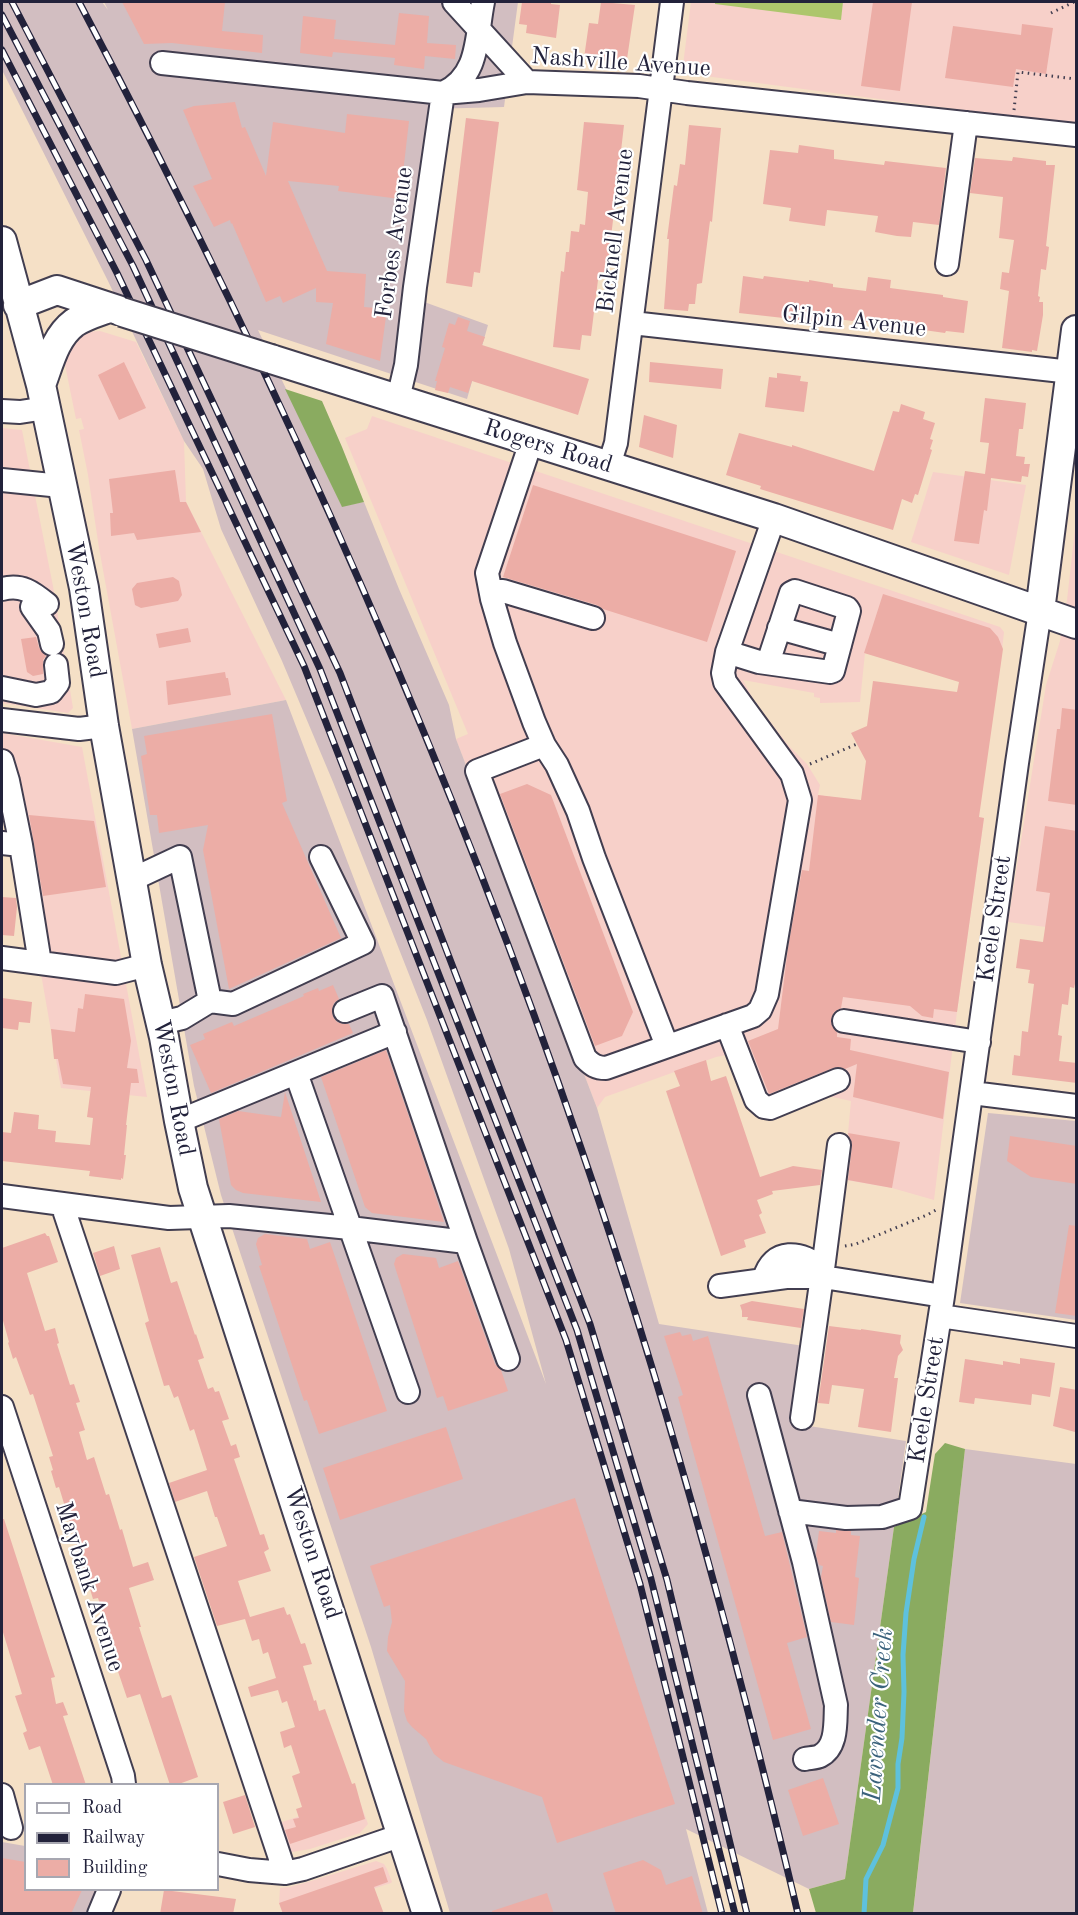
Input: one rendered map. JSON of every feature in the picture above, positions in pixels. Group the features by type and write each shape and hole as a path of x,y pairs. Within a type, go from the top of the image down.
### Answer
{"main road":[{"name":"Weston Road","path":"2,241 10,309 43,397 84,588 104,726 131,880 194,1188 427,1914"},
{"name":"Rogers Road","path":"10,309 57,290 774,518 1077,624"},
{"path":"43,397 59,338 76,321 116,310"},
{"name":"Keele Street","path":"1040,611 1077,330"}],"street":[{"path":"454,2 527,82"},
{"path":"443,93 459,84 468,70 475,51 477,27 483,2"},
{"name":"Bicknell Avenue","path":"609,465 616,443 672,2"},
{"name":"Nashville Avenue","path":"162,63 443,93 527,82 639,86 1077,135"},
{"name":"Forbes Avenue","path":"398,399 406,365 443,93"},
{"path":"947,264 966,123"},
{"name":"Gilpin Avenue","path":"632,323 1071,372"},
{"path":"2,411 20,412 43,397"},
{"path":"531,442 487,573 491,591 505,643 534,722 578,812 667,1046"},
{"path":"2,480 62,486"},
{"path":"544,745 477,771 585,1058 591,1065 606,1068 753,1016 760,1010 767,994 800,800 792,774 725,682 723,673 727,652 774,518"},
{"path":"2,589 9,587 31,591 40,605 49,631 58,683 51,692 36,694 2,688"},
{"path":"491,591 503,591 593,618"},
{"path":"727,652 768,663 833,671 849,611 847,608 795,591 791,593 768,663"},
{"name":"Keele Street","path":"790,1511 846,1518 882,1517 910,1508 942,1306 1040,611"},
{"path":"779,627 840,645"},
{"path":"2,720 79,729 104,726"},
{"path":"2,761 8,782 11,844 40,963"},
{"path":"131,880 180,857 210,1002"},
{"path":"160,1023 182,1018 210,1002 233,1004 363,943 321,857"},
{"path":"2,958 116,973 147,965"},
{"path":"345,1011 382,996 508,1359"},
{"path":"844,1021 979,1042"},
{"path":"728,1025 756,1100 764,1107 770,1108 838,1080"},
{"path":"179,1121 395,1032"},
{"path":"296,1073 408,1392"},
{"path":"972,1093 1077,1106"},
{"path":"802,1418 839,1145"},
{"path":"2,1196 169,1218 229,1216 466,1242"},
{"path":"62,1204 285,1873"},
{"path":"720,1286 786,1277 824,1264 942,1306 1077,1336"},
{"path":"759,1395 804,1562 836,1705 835,1728 831,1745 821,1755 805,1759"},
{"name":"Maybank Avenue","path":"2,1407 124,1783"},
{"path":"2,1795 13,1828"},
{"path":"219,1864 285,1873 402,1835"},
{"path":"99,1914 109,1891"}],"path":[{"path":"1051,13 1074,2"},
{"path":"1012,127 1018,72 1077,79"},
{"path":"805,766 857,744"},
{"path":"824,1264 856,1244 936,1210"}],"shaded area":[{"path":"2,2 102,2 108,10 104,2 518,2 504,107 429,109 402,294 488,325 467,399 258,330 342,506 364,502 449,705 456,739 597,1108 659,1324 804,1346 796,1424 906,1441 845,1879 809,1889 686,1829 708,1913 450,1913 371,1647 221,1195 194,1086 132,729 286,700 546,1384 509,1249 427,1020 333,782 282,661 221,529 203,469 184,441 108,281 2,70"},
{"path":"691,2 1076,2 1076,125 682,73"},
{"path":"100,331 136,342 184,441 186,502 286,700 132,729 79,430 84,429 81,418 76,419 65,365 66,356 79,335"},
{"path":"372,416 1000,627 1004,632 999,678 905,665 865,653 860,702 820,703 820,698 814,697 814,693 743,680 753,699 788,745 807,764 820,785 818,795 984,818 934,1200 892,1188 840,1179 851,1101 823,1095 770,1117 732,1054 716,1057 605,1097 597,1108 456,739 468,734 345,438 367,429"},
{"path":"2,428 22,430 53,586 73,708 68,713 2,703"},
{"path":"933,472 1026,485 1009,575 911,542"},
{"path":"1075,529 1076,931 1008,922 1046,685 1060,641 1067,600"},
{"path":"2,733 82,747 147,1097 61,1088 2,751"},
{"path":"988,1113 1076,1121 1076,1320 960,1303"},
{"path":"965,1449 1076,1464 1076,1913 913,1914"},
{"path":"358,1797 368,1824 360,1833 310,1849 281,1854 273,1825"},
{"path":"2,1842 24,1846 24,1891 118,1891 104,1913 2,1913"},
{"path":"376,1861 384,1864 391,1883 298,1913 283,1913 279,1903 280,1888 308,1882"}],"green space":[{"path":"715,2 843,2 841,20 715,4"},
{"path":"285,389 322,401 364,502 342,507"},
{"path":"945,1443 965,1449 913,1913 816,1913 809,1889 845,1879 894,1527 926,1512 935,1454"}],"building":[{"path":"122,2 225,2 222,31 263,35 262,53 172,43 144,44"},
{"path":"522,2 551,2 551,4 560,5 556,38 526,33 527,25 519,24"},
{"path":"601,2 635,5 627,59 622,58 621,63 584,58 589,23 598,24"},
{"path":"873,2 912,2 900,91 861,86"},
{"path":"399,13 429,16 427,43 456,45 455,59 425,56 424,69 394,65 395,58 333,52 332,57 300,53 303,16 336,20 334,39 395,45"},
{"path":"1022,24 1053,28 1046,74 1016,69 1013,87 945,78 953,26 1021,35"},
{"path":"235,102 242,128 245,127 266,176 273,122 345,133 347,114 409,121 400,199 338,191 339,186 288,181 327,271 366,274 364,307 387,309 380,361 326,344 333,303 316,302 316,288 283,303 280,296 266,302 230,220 214,227 193,186 212,179 183,110 194,106"},
{"path":"466,118 499,122 480,273 474,272 472,287 446,283"},
{"path":"584,122 624,125 607,272 599,272 591,336 582,335 580,350 553,347 561,271 564,272 571,231 579,232 580,224 585,225 588,192 577,190"},
{"path":"689,125 721,128 712,222 710,221 702,283 697,284 695,304 689,304 688,311 664,309 669,239 667,239 674,185 677,186 680,164 685,165"},
{"path":"799,145 834,150 834,159 884,165 885,161 946,168 939,225 913,222 911,237 875,232 878,216 827,210 825,226 789,221 791,208 763,204 770,150 798,153"},
{"path":"1013,157 1046,161 1046,165 1055,165 1046,246 1049,247 1046,270 1041,269 1038,296 1040,297 1039,302 1043,302 1043,315 1037,351 1032,350 1032,352 1002,348 1009,291 1000,289 1002,272 1009,273 1014,240 999,238 1003,197 970,193 975,158 1012,161"},
{"path":"743,276 763,279 764,276 809,282 809,280 833,284 833,287 866,291 868,277 891,280 890,288 943,295 943,297 968,301 964,333 946,331 945,333 853,320 829,318 828,323 739,313"},
{"path":"458,317 470,321 467,331 485,337 482,345 589,379 578,415 472,381 468,393 450,387 448,393 435,390 437,381 435,381 445,348 442,347 449,323 455,325"},
{"path":"124,362 146,408 119,420 98,375"},
{"path":"650,362 723,369 721,389 649,382"},
{"path":"777,373 801,376 800,381 808,382 804,412 765,407 769,377 777,378"},
{"path":"985,398 1026,403 1023,429 1019,429 1016,456 1025,457 1024,464 1030,464 1028,477 1022,476 1021,482 991,478 987,511 984,510 979,544 954,541 965,471 985,474 989,443 980,442"},
{"path":"901,404 925,412 923,419 935,423 930,439 933,440 930,449 932,450 918,495 915,494 912,503 902,499 893,530 760,489 761,486 726,475 739,433 792,447 792,445 874,471 893,411 899,412"},
{"path":"644,415 677,425 673,458 639,447"},
{"path":"175,470 180,502 186,502 201,532 137,540 134,533 111,536 110,513 113,513 109,479"},
{"path":"533,485 736,551 707,642 603,609 597,605 503,577"},
{"path":"173,577 179,581 182,595 178,601 141,608 135,605 132,589 137,583"},
{"path":"883,594 990,628 998,637 1003,649 979,817 984,818 957,1012 934,1009 933,1018 922,1016 910,1006 843,997 841,1008 834,1012 831,1020 837,1037 851,1039 850,1050 949,1072 943,1119 853,1097 857,1064 845,1069 833,1068 769,1094 748,1041 778,1029 788,948 802,870 809,871 818,795 861,800 866,761 851,733 867,726 873,681 957,692 959,682 864,653"},
{"path":"188,628 191,642 159,648 156,634"},
{"path":"36,637 39,648 46,656 43,660 43,674 33,676 27,672 21,639"},
{"path":"225,672 231,695 168,705 166,681"},
{"path":"1062,708 1077,710 1077,805 1048,801 1057,729 1060,729"},
{"path":"272,714 287,801 282,803 341,938 229,989 203,850 208,825 159,833 157,815 150,815 141,756 147,754 144,736"},
{"path":"527,784 551,795 633,1012 622,1036 595,1046 500,794"},
{"path":"29,815 94,821 106,887 43,896"},
{"path":"1045,826 1077,831 1077,975 1074,988 1070,987 1068,1005 1062,1004 1058,1035 1062,1036 1059,1061 1077,1063 1077,1083 1012,1075 1014,1055 1020,1056 1022,1031 1028,1032 1034,984 1028,983 1030,970 1016,968 1020,939 1043,942 1050,893 1036,891"},
{"path":"2,897 16,898 14,936 2,935"},
{"path":"333,985 339,999 334,1003 332,1009 333,1017 337,1022 349,1024 353,1033 211,1093 190,1045 205,1039 203,1034 232,1022 234,1026 304,996 303,994"},
{"path":"85,994 124,999 131,1041 127,1068 137,1069 139,1083 131,1083 126,1125 124,1155 126,1155 121,1180 89,1176 90,1171 2,1161 2,1132 11,1133 14,1112 39,1115 38,1129 56,1131 55,1142 90,1145 93,1118 87,1117 91,1087 63,1084 58,1059 54,1059 51,1029 75,1032 78,1008 83,1009"},
{"path":"2,998 32,1002 30,1023 19,1022 18,1030 2,1028"},
{"path":"386,1050 444,1222 372,1213 365,1207 321,1077"},
{"path":"706,1060 711,1081 726,1076 760,1177 793,1166 822,1170 820,1185 772,1191 773,1194 757,1200 762,1213 759,1215 766,1233 744,1240 746,1247 721,1256 666,1091 680,1086 674,1071"},
{"path":"285,1092 321,1202 243,1193 231,1185 219,1119 238,1111 281,1117"},
{"path":"848,1133 900,1142 892,1188 848,1180 852,1147"},
{"path":"1010,1136 1077,1146 1077,1184 1031,1177 1007,1161"},
{"path":"1069,1225 1077,1226 1077,1316 1055,1313"},
{"path":"45,1233 49,1236 58,1262 27,1273 45,1331 55,1328 59,1343 57,1344 70,1385 74,1384 80,1402 76,1403 85,1430 79,1432 87,1460 94,1457 106,1495 109,1494 120,1530 122,1529 133,1567 148,1562 154,1580 129,1588 162,1698 171,1695 198,1777 182,1783 169,1783 140,1694 127,1698 108,1642 103,1624 106,1623 98,1598 93,1599 59,1487 56,1488 51,1471 53,1470 49,1457 53,1456 33,1394 30,1395 16,1357 13,1359 8,1343 2,1317 2,1248"},
{"path":"265,1234 307,1239 310,1249 330,1242 387,1411 319,1434 307,1400 304,1401 259,1266 262,1265 256,1244 258,1238"},
{"path":"114,1246 120,1269 100,1276 93,1253"},
{"path":"160,1247 171,1283 177,1281 196,1334 204,1358 198,1360 208,1389 213,1387 215,1392 219,1391 229,1419 222,1421 231,1446 236,1444 240,1457 234,1459 260,1535 264,1534 269,1549 264,1552 271,1571 238,1581 250,1617 284,1607 287,1615 290,1614 301,1644 305,1643 312,1664 303,1666 314,1701 316,1700 319,1711 325,1709 352,1784 355,1783 365,1819 290,1844 285,1830 296,1827 293,1819 299,1818 296,1809 302,1807 292,1776 300,1773 291,1745 284,1748 280,1732 295,1727 287,1701 282,1703 278,1690 251,1697 248,1687 276,1678 268,1652 263,1654 259,1639 252,1641 245,1619 217,1626 194,1557 227,1546 217,1517 215,1517 207,1491 175,1502 169,1483 207,1470 194,1429 190,1431 178,1396 174,1398 169,1385 164,1386 145,1323 149,1321 131,1255"},
{"path":"403,1254 436,1258 439,1268 458,1261 495,1364 501,1370 508,1391 448,1411 443,1396 437,1398 394,1264 396,1258"},
{"path":"752,1301 804,1309 801,1328 747,1320 748,1317 742,1317 740,1305"},
{"path":"829,1326 901,1335 900,1343 903,1350 898,1356 894,1378 898,1378 891,1432 858,1427 864,1389 832,1385 829,1404 818,1403"},
{"path":"680,1332 682,1336 691,1334 693,1341 708,1336 765,1536 782,1532 807,1637 787,1643 811,1729 773,1740 678,1397 683,1395 664,1336"},
{"path":"1020,1358 1055,1363 1050,1397 1032,1394 1031,1405 975,1398 974,1404 959,1402 965,1359 1003,1365 1003,1361 1020,1364"},
{"path":"1060,1387 1077,1390 1075,1432 1053,1426"},
{"path":"446,1427 463,1479 340,1520 323,1468"},
{"path":"575,1498 675,1804 557,1843 542,1797 444,1762 434,1754 426,1739 407,1721 404,1711 405,1681 387,1651 392,1622 390,1605 384,1607 370,1566"},
{"path":"2,1519 4,1519 55,1677 51,1678 56,1704 63,1702 68,1715 63,1716 85,1783 52,1783 40,1746 29,1750 23,1733 27,1731 15,1696 22,1694 2,1629"},
{"path":"836,1530 851,1531 851,1535 860,1536 855,1577 859,1578 854,1625 831,1622 821,1577 823,1566 819,1565 816,1555 819,1531 836,1533"},
{"path":"823,1778 839,1824 803,1836 788,1790"},
{"path":"245,1795 255,1827 233,1834 223,1802"},
{"path":"2,1858 24,1862 24,1891 82,1891 71,1914 2,1914"},
{"path":"643,1860 661,1870 666,1885 692,1876 703,1914 616,1914 603,1873"},
{"path":"383,1867 388,1882 374,1887 384,1914 283,1914 279,1903"},
{"path":"164,1891 236,1899 233,1914 160,1914"},
{"path":"547,1893 554,1914 492,1914 492,1911"}],"waterway":[{"name":"Lavender Creek","path":"864,1914 866,1879 883,1845 898,1788 906,1613 914,1559 924,1517"}],"railway":[{"path":"12,2 146,260 340,673 590,1324 667,1580 747,1914"},
{"path":"79,2 221,282 353,566 474,856 530,1003 613,1245 672,1434 726,1625 798,1914"},
{"path":"2,15 133,266 320,669 577,1330 651,1579 735,1914"},
{"path":"2,50 117,273 304,666 566,1340 640,1584 722,1914"}]}
